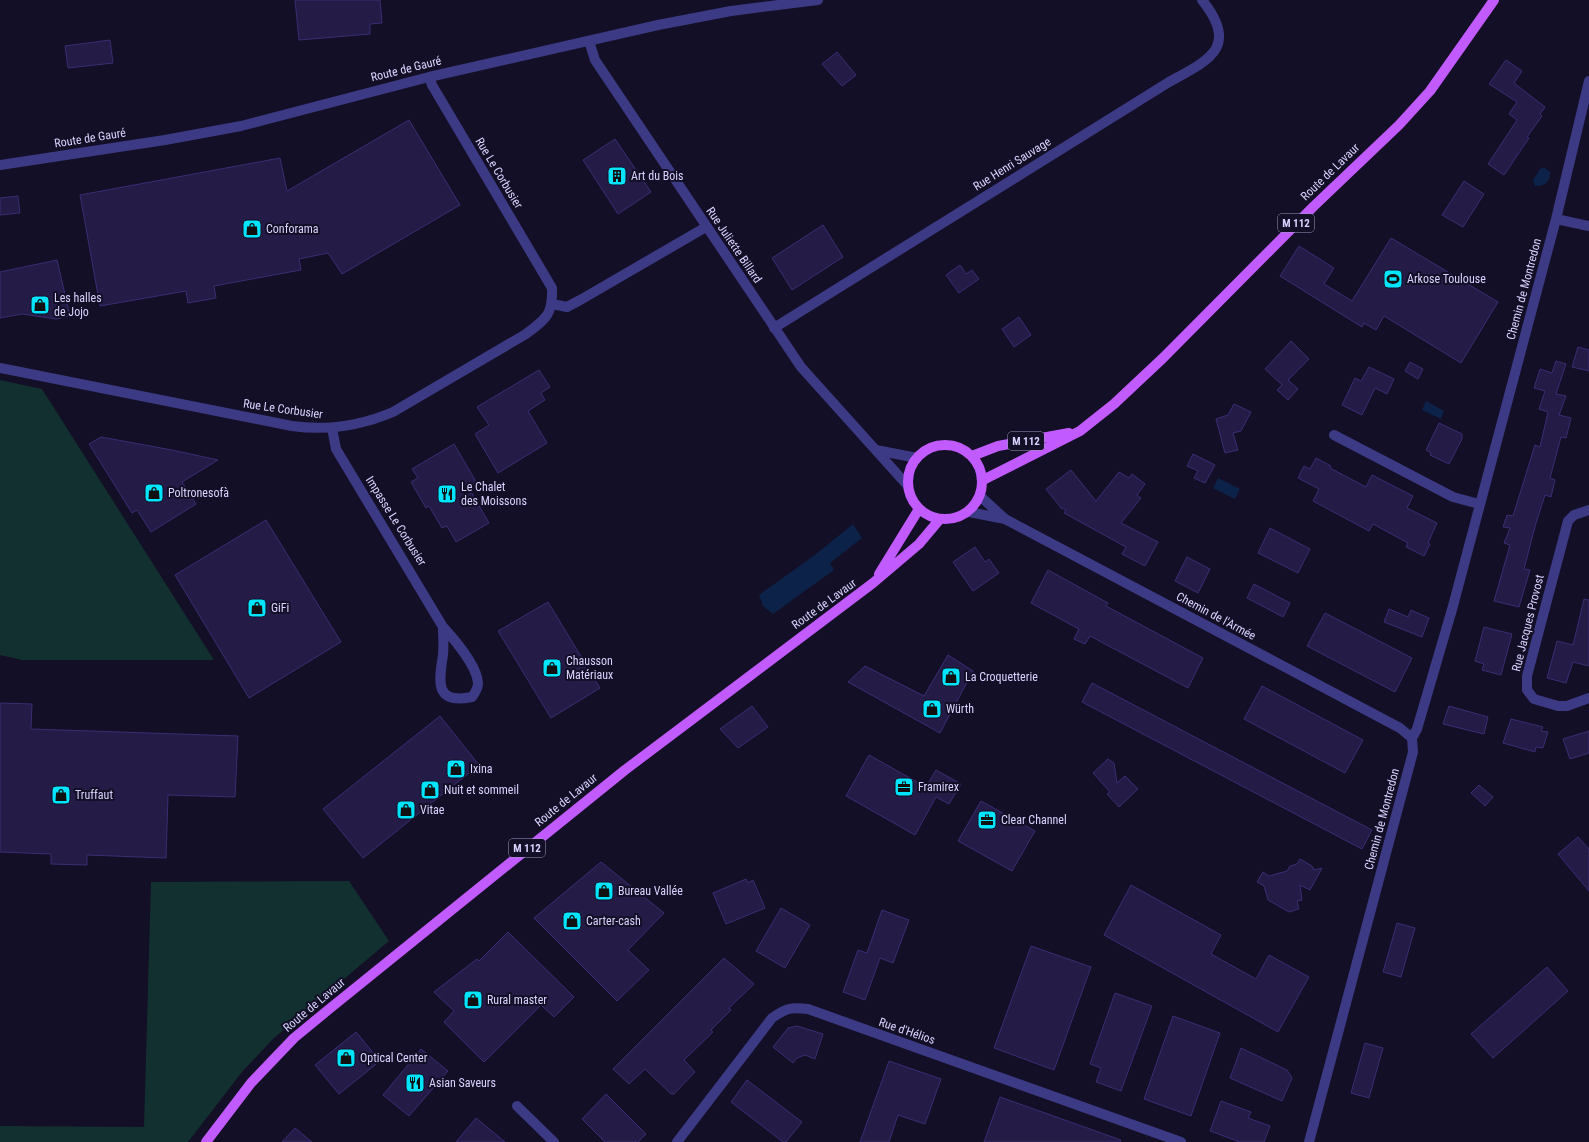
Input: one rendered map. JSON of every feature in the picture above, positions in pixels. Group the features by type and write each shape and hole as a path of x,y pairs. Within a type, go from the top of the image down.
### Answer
{"main road":[{"name":"Route de Lavaur","path":"983,480 1080,431 1114,404 1163,358 1314,206 1399,125 1430,92 1494,0"},
{"name":"Route de Lavaur","path":"972,456 1001,445 1080,431"},
{"path":"944,445 959,448 972,456 980,467 983,480 980,496 976,505 969,512 955,519 940,520 929,516 919,509 911,498 908,486 910,471 917,458 929,449 944,445"},
{"name":"Route de Lavaur","path":"873,583 919,509"},
{"name":"Route de Lavaur","path":"206,1142 262,1072 294,1038 625,770 873,583 919,544 940,520"}],"street":[{"name":"Route de Gauré","path":"0,165 165,140 241,126 429,77 708,15 818,0"},
{"name":"Rue Henri Sauvage","path":"774,328 1169,82 1203,63 1215,52 1219,39 1218,26 1202,0"},
{"name":"Rue Juliette Billard","path":"589,41 595,60 801,366 908,486"},
{"name":"Rue Le Corbusier","path":"0,368 292,426 332,428 372,421 411,402 526,334 540,323 552,304 552,288 432,85 429,77"},
{"name":"Chemin de Montredon","path":"1309,1142 1413,752 1412,738 1417,729 1448,621 1556,219 1589,81"},
{"path":"1556,219 1589,226"},
{"path":"552,304 567,307 706,227"},
{"name":"Impasse Le Corbusier","path":"332,428 336,449 443,627 455,639 473,669 478,683 476,691 472,697 462,699 452,698 444,693 439,682 443,654 443,627"},
{"path":"1334,435 1453,497 1479,504"},
{"path":"876,450 917,458"},
{"name":"Chemin de l'Armée","path":"980,496 1005,519 1400,728 1412,738"},
{"name":"Rue Jacques Provost","path":"1589,510 1574,515 1568,521 1527,676 1527,690 1534,698 1558,706 1566,706 1589,698"},
{"name":"Chemin de l'Armée","path":"969,512 1005,519"},
{"name":"Rue d'Hélios","path":"677,1142 772,1018 783,1010 794,1007 808,1009 1181,1142"},
{"path":"517,1106 554,1142"}],"green space":[{"path":"0,380 42,389 214,660 22,660 0,655"},
{"path":"349,881 389,941 273,1039 242,1072 188,1142 0,1142 0,1126 144,1127 151,882"}],"water":[{"path":"1544,167 1550,172 1548,181 1541,186 1535,186 1533,180 1540,169"},
{"path":"1426,401 1444,411 1441,419 1422,410"},
{"path":"1218,478 1240,489 1235,499 1213,488"},
{"path":"853,524 862,538 830,563 834,570 773,614 763,606 759,595 816,554"}],"building":[{"path":"295,0 380,0 382,23 370,24 370,34 299,40"},
{"path":"110,40 113,63 68,68 65,46"},
{"path":"837,52 856,75 842,86 822,64"},
{"path":"1506,60 1522,71 1514,83 1545,107 1540,114 1542,116 1527,137 1529,138 1504,175 1488,164 1517,120 1509,114 1517,102 1489,84"},
{"name":"Conforama","path":"409,120 460,205 342,274 328,253 299,259 301,270 214,286 216,298 188,303 186,291 100,306 80,195 280,158 287,191"},
{"name":"Art du Bois","path":"615,139 651,192 618,214 583,160"},
{"path":"1464,181 1484,194 1463,227 1442,215"},
{"path":"18,196 20,213 0,215 0,198"},
{"path":"823,225 843,257 792,290 772,258"},
{"path":"1391,238 1498,302 1461,363 1384,316 1376,330 1364,323 1362,327 1280,276 1299,246 1334,268 1324,284 1352,301"},
{"path":"57,260 70,316 56,319 22,314 0,318 0,272"},
{"path":"960,265 966,274 972,270 979,279 959,293 946,275"},
{"path":"1019,317 1031,335 1014,347 1002,329"},
{"path":"1291,341 1309,359 1288,380 1298,389 1288,400 1277,390 1282,385 1265,369"},
{"path":"1578,347 1589,350 1589,371 1572,367"},
{"path":"1556,361 1566,364 1556,394 1566,396 1559,415 1571,418 1566,438 1561,437 1550,478 1555,480 1551,497 1545,495 1536,523 1524,569 1530,570 1519,607 1494,601 1510,545 1504,543 1510,528 1503,527 1507,515 1513,516 1535,445 1540,447 1548,412 1539,409 1545,391 1534,388 1540,369 1552,373"},
{"path":"1410,362 1423,369 1418,379 1405,371"},
{"path":"1369,367 1394,379 1387,394 1375,388 1362,415 1342,405 1355,378 1361,381"},
{"path":"539,370 550,387 541,393 545,400 528,411 547,443 498,473 475,434 489,425 477,407"},
{"path":"1234,404 1251,412 1241,431 1233,433 1238,450 1225,453 1216,419 1228,415"},
{"path":"1439,423 1462,434 1462,439 1449,464 1430,455 1431,453 1426,450"},
{"name":"Poltronesofà","path":"101,437 218,460 182,482 196,504 151,532 137,510 132,513 89,444"},
{"path":"454,444 478,485 470,490 489,523 456,542 447,526 442,528 429,506 426,508 411,482 418,478 412,469"},
{"path":"1193,454 1215,465 1205,483 1194,478 1198,471 1187,466"},
{"path":"1316,458 1331,466 1330,468 1366,487 1372,475 1413,496 1407,508 1437,523 1424,556 1406,547 1408,543 1373,524 1369,531 1313,501 1319,489 1298,478 1304,466 1310,469"},
{"path":"1071,470 1096,501 1119,472 1129,478 1132,474 1145,484 1137,495 1141,498 1121,523 1158,542 1145,566 1122,554 1126,547 1064,513 1066,510 1061,508 1046,489"},
{"name":"GiFi","path":"266,520 341,642 249,698 175,575"},
{"path":"1270,528 1310,549 1298,573 1258,553"},
{"path":"975,547 985,562 989,559 999,573 973,591 953,562"},
{"path":"1187,557 1210,569 1198,593 1175,581"},
{"path":"1048,570 1108,603 1106,606 1203,658 1188,688 1090,636 1085,644 1074,639 1079,629 1031,603"},
{"path":"1254,584 1290,603 1283,617 1247,598"},
{"path":"1584,599 1589,600 1589,666 1573,662 1566,683 1547,678 1557,641 1573,645"},
{"path":"548,602 600,688 551,718 498,631"},
{"path":"1389,609 1408,617 1411,610 1429,618 1422,637 1384,622"},
{"path":"1325,613 1412,658 1395,692 1307,646"},
{"path":"1484,627 1512,634 1501,675 1482,670 1484,664 1475,661"},
{"path":"948,655 973,671 940,733 848,682 865,666 924,696"},
{"path":"1092,683 1372,830 1362,849 1082,702"},
{"path":"1262,686 1363,740 1345,773 1244,719"},
{"path":"0,703 32,704 31,729 238,736 235,797 168,795 166,858 87,855 87,865 51,864 51,854 0,852"},
{"path":"752,706 768,727 738,748 720,729"},
{"path":"1449,706 1488,717 1484,734 1443,724"},
{"path":"440,716 479,765 363,858 323,809"},
{"path":"1511,719 1543,727 1541,731 1548,732 1543,748 1536,747 1535,752 1503,743"},
{"path":"1589,731 1589,753 1570,759 1563,739"},
{"path":"869,755 926,787 936,770 961,784 949,804 936,797 915,835 846,796"},
{"path":"1108,759 1114,763 1117,783 1125,776 1138,789 1119,807 1107,794 1110,792 1093,773"},
{"path":"1479,785 1493,797 1485,806 1471,793"},
{"path":"981,801 1035,831 1012,871 958,841"},
{"path":"1578,837 1589,849 1589,891 1558,854"},
{"path":"1300,859 1312,866 1314,870 1322,868 1310,890 1300,885 1302,900 1297,901 1299,909 1289,912 1268,900 1264,886 1257,882 1263,872 1269,876 1287,871 1290,866 1297,864"},
{"path":"601,862 664,913 628,950 649,970 617,1001 534,918"},
{"path":"746,879 748,883 753,880 765,908 726,924 713,893"},
{"path":"1131,885 1221,935 1211,954 1256,979 1269,955 1309,977 1278,1032 1104,935"},
{"path":"781,908 810,925 785,968 756,951"},
{"path":"882,910 909,920 893,963 880,958 865,1000 843,992 858,950 867,953"},
{"path":"1397,923 1415,928 1401,977 1383,972"},
{"path":"508,932 574,997 554,1017 541,1005 484,1062 444,1022 454,1011 434,992 477,959 479,961"},
{"path":"1031,946 1091,967 1054,1070 994,1048"},
{"path":"724,958 754,984 729,1008 731,1010 711,1030 713,1032 684,1060 695,1072 674,1094 671,1094 645,1069 629,1084 613,1069"},
{"path":"1547,967 1568,991 1493,1058 1471,1034"},
{"path":"1115,993 1152,1006 1121,1091 1096,1082 1101,1068 1090,1064"},
{"path":"1173,1016 1220,1033 1191,1116 1144,1099"},
{"path":"797,1026 823,1034 815,1059 805,1055 797,1058 793,1063 773,1047 788,1028"},
{"path":"356,1032 380,1061 339,1094 315,1065"},
{"path":"1365,1043 1383,1048 1369,1098 1351,1093"},
{"path":"1241,1048 1287,1070 1292,1078 1282,1101 1230,1078"},
{"name":"Asian Saveurs","path":"421,1049 448,1071 409,1116 383,1095"},
{"path":"889,1061 941,1079 925,1124 898,1115 889,1142 860,1142"},
{"path":"747,1080 802,1122 786,1142 783,1142 731,1102"},
{"path":"606,1094 646,1134 638,1142 605,1142 582,1119"},
{"path":"1000,1097 1121,1140 1120,1142 984,1142"},
{"path":"1221,1101 1251,1112 1248,1118 1270,1126 1264,1142 1240,1142 1210,1131"},
{"path":"476,1118 505,1142 456,1142"},
{"path":"295,1128 312,1142 282,1142"}],"place":[{"name":"Art du Bois","path":"617,176"},
{"name":"Conforama","path":"252,229"},
{"name":"Arkose Toulouse","path":"1393,279"},
{"name":"Les halles de Jojo","path":"40,305"},
{"name":"Poltronesofà","path":"154,493"},
{"name":"Le Chalet des Moissons","path":"447,494"},
{"name":"GiFi","path":"257,608"},
{"name":"Chausson Matériaux","path":"552,668"},
{"name":"La Croquetterie","path":"951,677"},
{"name":"Würth","path":"932,709"},
{"name":"Ixina","path":"456,769"},
{"name":"Framirex","path":"904,787"},
{"name":"Nuit et sommeil","path":"430,790"},
{"name":"Truffaut","path":"61,795"},
{"name":"Vitae","path":"406,810"},
{"name":"Clear Channel","path":"987,820"},
{"name":"Bureau Vallée","path":"604,891"},
{"name":"Carter-cash","path":"572,921"},
{"name":"Rural master","path":"473,1000"},
{"name":"Optical Center","path":"346,1058"},
{"name":"Asian Saveurs","path":"415,1083"}]}
